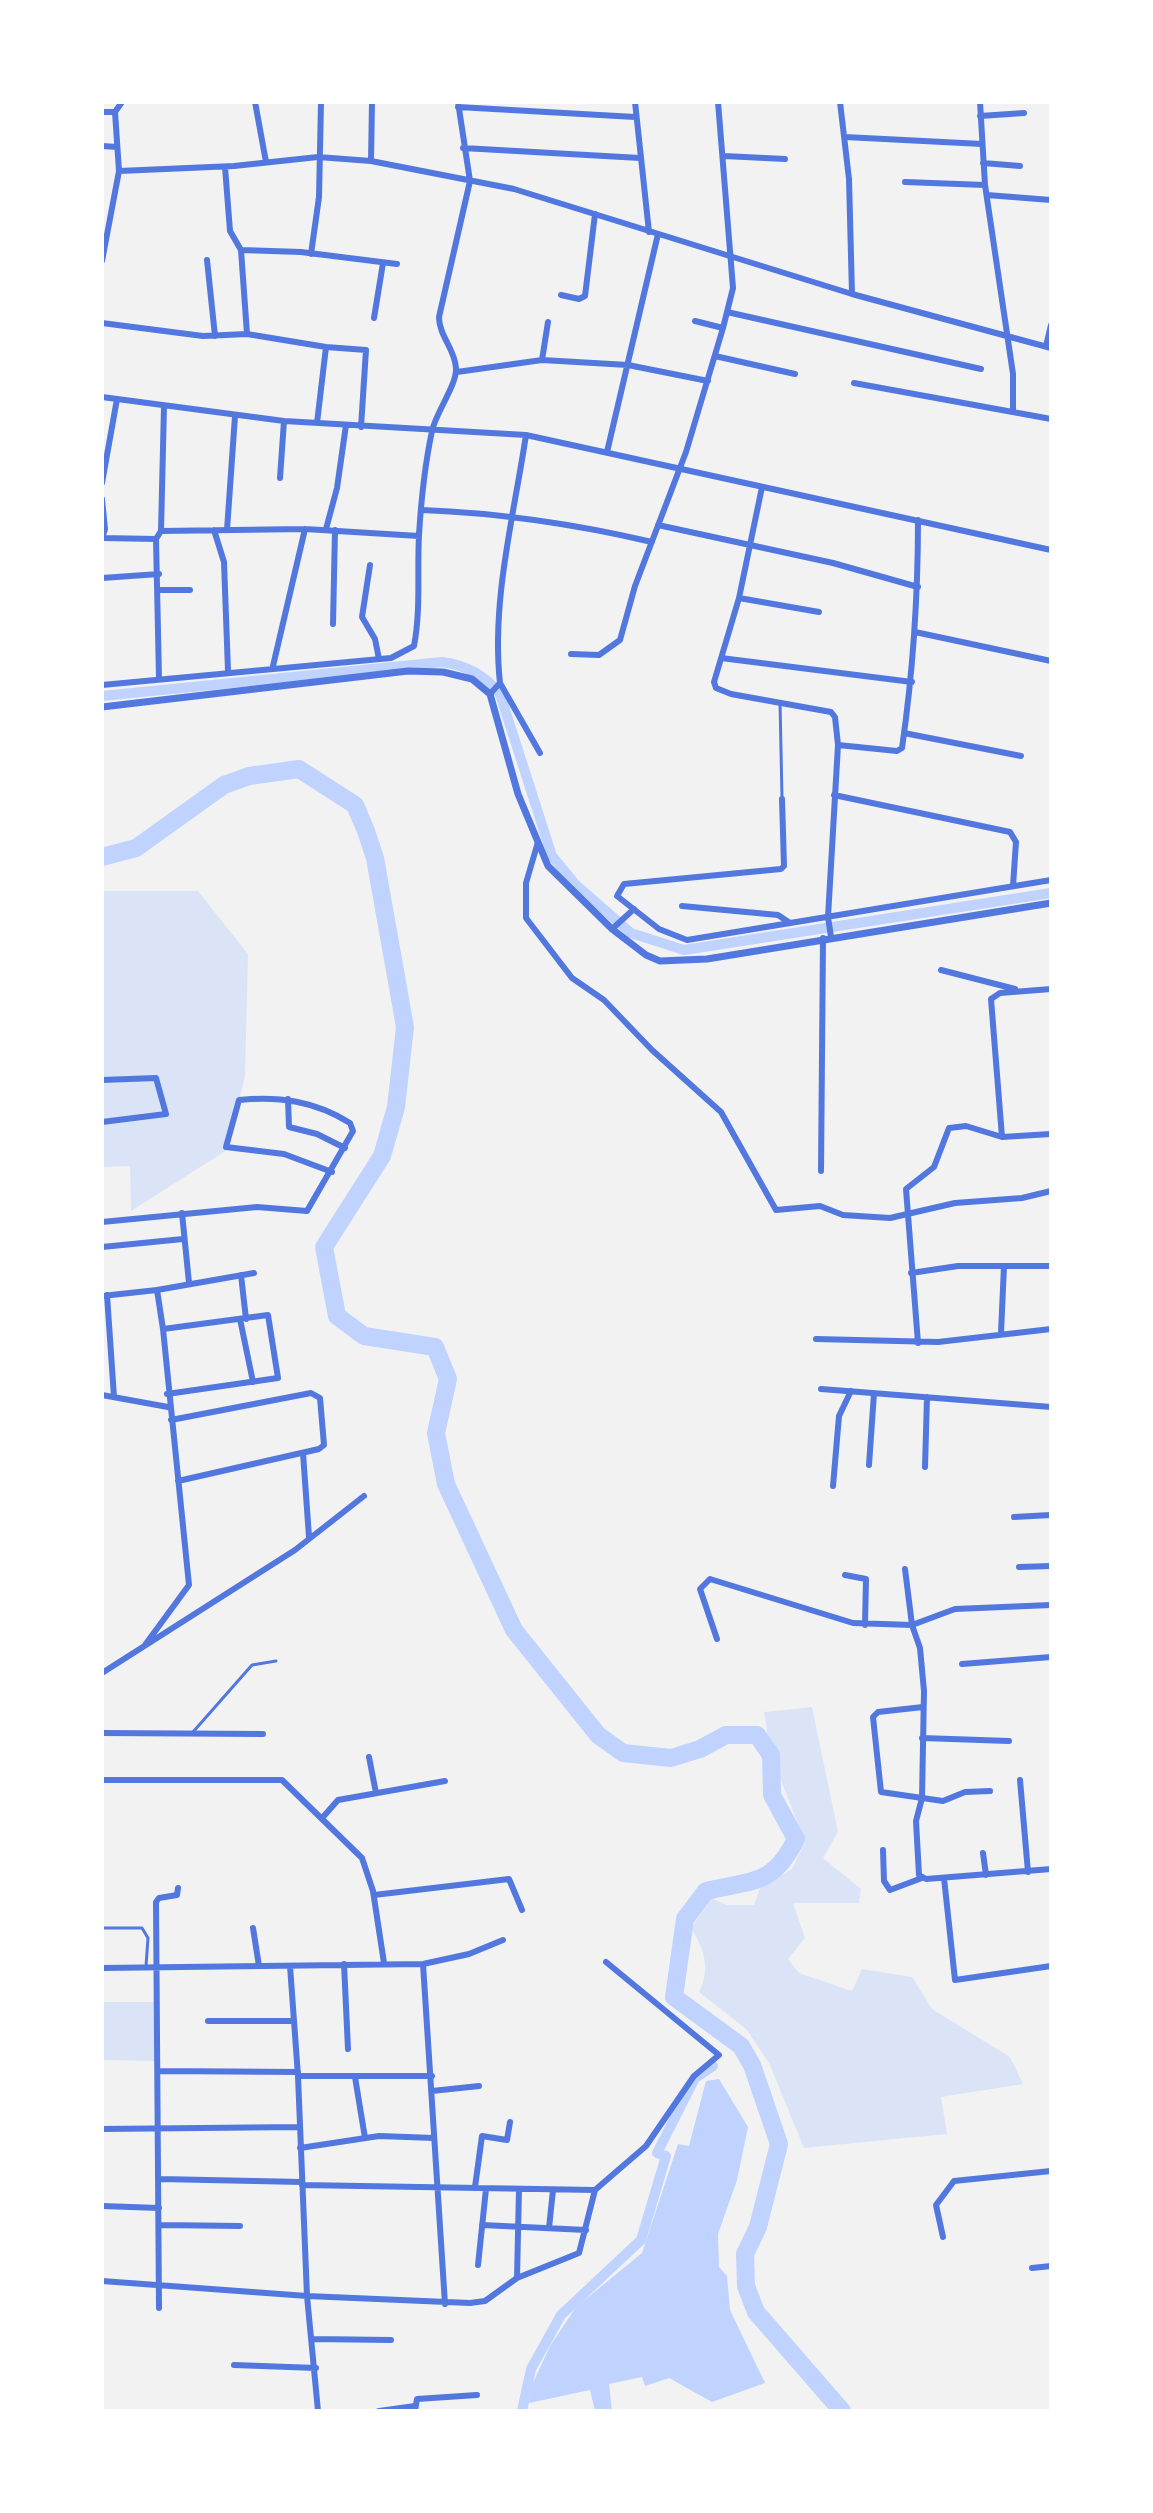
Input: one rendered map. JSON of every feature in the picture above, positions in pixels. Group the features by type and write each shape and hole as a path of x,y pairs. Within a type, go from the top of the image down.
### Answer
{"street":[{"path":"255,102 266,162"},
{"path":"311,254 319,197 321,102"},
{"path":"371,161 372,102"},
{"path":"635,102 649,232"},
{"path":"571,654 599,655 617,645 681,467 723,328 733,288 718,102"},
{"path":"840,102 845,137 852,294"},
{"path":"980,102 985,185 1013,374 1013,411"},
{"path":"102,261 119,171 115,112 121,103"},
{"path":"102,685 273,666 391,659 414,646 418,613 419,536 432,431 440,405 457,372 453,351 439,326 439,317 470,181 458,105 635,117"},
{"path":"102,112 115,112"},
{"path":"980,116 1024,113"},
{"path":"845,137 982,144"},
{"path":"102,146 117,147"},
{"path":"463,148 640,158"},
{"path":"724,156 785,159"},
{"path":"119,171 225,167 318,157 371,161 514,189 852,294 1049,347 1051,325"},
{"path":"983,163 1020,166"},
{"path":"225,167 230,231 241,250 247,334"},
{"path":"905,182 985,185"},
{"path":"987,195 1051,200"},
{"path":"561,295 579,299 585,296 595,214"},
{"path":"607,452 658,234"},
{"path":"241,250 397,264"},
{"path":"207,260 215,336"},
{"path":"374,318 383,263"},
{"path":"727,312 981,369"},
{"path":"695,321 723,328"},
{"path":"542,360 548,322"},
{"path":"102,323 215,336 247,334 366,350 361,427"},
{"path":"317,423 326,347"},
{"path":"715,356 795,374"},
{"path":"457,372 542,360 628,365 708,381"},
{"path":"854,383 1051,419"},
{"path":"102,397 284,421 526,435 1051,550"},
{"path":"102,483 117,399"},
{"path":"159,678 156,539 161,531 164,406"},
{"path":"227,530 235,416"},
{"path":"280,478 284,421"},
{"path":"326,529 346,425"},
{"path":"526,435 497,651 495,689 518,794 548,866 614,928 646,955 670,962 707,959 828,936 1051,903"},
{"path":"762,487 739,598 714,682 716,688 833,713 838,745 828,918 821,1171"},
{"path":"102,499 105,529 102,538 156,539"},
{"path":"422,510 576,524 652,542"},
{"path":"838,745 897,751 902,748 912,682 918,587 918,520"},
{"path":"658,525 918,587"},
{"path":"273,666 305,529"},
{"path":"161,531 326,529 419,536"},
{"path":"214,530 224,562 228,671"},
{"path":"333,624 335,530"},
{"path":"370,565 362,617 375,639 379,659"},
{"path":"102,578 159,574"},
{"path":"159,590 190,590"},
{"path":"739,598 819,612"},
{"path":"915,632 1051,661"},
{"path":"721,658 912,682"},
{"path":"391,659 392,671"},
{"path":"102,707 392,671 443,672 495,689 540,753"},
{"path":"904,733 1021,756"},
{"path":"834,795 1010,832 1016,842 1013,886"},
{"path":"782,799 784,866 781,869 624,884 617,896 632,911 659,929 687,940 1051,880"},
{"path":"538,842 526,883 526,918 572,978 604,1000 652,1050 721,1112 776,1210 820,1206 861,1218 907,1215 955,1203 1022,1198 1051,1191"},
{"path":"682,906 778,915 790,923"},
{"path":"614,928 632,911"},
{"path":"941,970 1023,991"},
{"path":"1002,1137 990,1005 994,995 1051,989"},
{"path":"102,1080 156,1078 166,1114 102,1122"},
{"path":"288,1099 289,1127 317,1134 345,1148"},
{"path":"102,1222 257,1207 307,1211 332,1172 345,1148 353,1131 350,1123 319,1108 288,1099 237,1100 226,1147 284,1154 332,1172"},
{"path":"918,1343 906,1189 934,1167 949,1128 966,1126 1002,1137 1051,1134"},
{"path":"182,1213 189,1283"},
{"path":"102,1247 183,1239"},
{"path":"911,1273 958,1266 1051,1266"},
{"path":"1001,1333 1004,1266"},
{"path":"114,1397 104,1296 254,1273"},
{"path":"241,1275 243,1319 253,1382"},
{"path":"145,1645 189,1585 157,1290"},
{"path":"163,1329 269,1315 278,1378 167,1394"},
{"path":"816,1339 918,1343 1051,1329"},
{"path":"821,1389 1051,1407"},
{"path":"833,1486 839,1416 851,1391"},
{"path":"171,1420 311,1393 320,1398 325,1441 319,1449 178,1481"},
{"path":"869,1465 874,1393"},
{"path":"102,1395 168,1407"},
{"path":"925,1467 927,1397"},
{"path":"303,1453 309,1537"},
{"path":"102,1673 309,1537 364,1496"},
{"path":"1014,1517 1051,1515"},
{"path":"1019,1567 1051,1566"},
{"path":"905,1569 912,1625 920,1648 922,1798 916,1821 922,1878"},
{"path":"845,1575 866,1579 865,1625"},
{"path":"717,1639 700,1589 701,1584 710,1579 865,1625 912,1625 955,1609 1051,1605"},
{"path":"962,1664 1051,1657"},
{"path":"923,1707 878,1712 873,1717 881,1792 943,1801 965,1792 990,1791"},
{"path":"102,1733 263,1734"},
{"path":"922,1738 1009,1741"},
{"path":"369,1757 376,1793"},
{"path":"102,1780 280,1779 323,1817 362,1858 374,1895 384,1963"},
{"path":"1020,1780 1028,1872"},
{"path":"323,1817 338,1800 445,1781"},
{"path":"883,1850 884,1881 890,1890 922,1878 1051,1869"},
{"path":"983,1853 986,1875"},
{"path":"944,1878 955,1980 1051,1966"},
{"path":"374,1895 509,1879 522,1910"},
{"path":"159,2308 160,2071 156,1899 177,1895 178,1888"},
{"path":"253,1928 259,1966"},
{"path":"102,1968 423,1964 469,1954 503,1940"},
{"path":"102,2281 445,2304 485,2301 517,2278 579,2253 595,2190 646,2146 694,2076 719,2055 718,2051 606,1962"},
{"path":"344,1964 348,2049"},
{"path":"423,1964 445,2304"},
{"path":"290,1966 298,2074 307,2296 318,2411"},
{"path":"208,2021 294,2021"},
{"path":"160,2071 355,2077 432,2076"},
{"path":"355,2077 365,2138"},
{"path":"432,2091 479,2086"},
{"path":"475,2187 482,2136 507,2140 510,2122"},
{"path":"102,2129 299,2127"},
{"path":"300,2148 365,2138 434,2138"},
{"path":"943,2237 936,2205 954,2181 1051,2171"},
{"path":"160,2179 595,2190"},
{"path":"478,2265 486,2189"},
{"path":"517,2278 515,2226 519,2189"},
{"path":"549,2228 553,2190"},
{"path":"102,2206 159,2208"},
{"path":"160,2225 240,2226"},
{"path":"482,2225 586,2230"},
{"path":"1032,2268 1051,2266"},
{"path":"313,2339 391,2340"},
{"path":"234,2365 316,2368"},
{"path":"379,2411 415,2409 417,2399 477,2395"}],"lane":[{"path":"780,702 782,799"},
{"path":"193,1732 252,1665 276,1661"},
{"path":"102,1928 142,1928 148,1938 146,1967"}],"shaded area":[{"path":"102,891 198,891 248,954 245,1076 227,1150 131,1211 130,1166 102,1167"},
{"path":"812,1707 838,1832 823,1858 861,1889 859,1903 793,1903 805,1938 788,1959 799,1973 852,1991 862,1969 912,1977 932,2009 1010,2057 1023,2084 941,2097 947,2134 804,2148 769,2063 746,2029 699,1992 705,1975 704,1959 691,1928 712,1898 727,1905 754,1905 760,1888 792,1869 805,1842 771,1755 764,1712"},
{"path":"102,2002 155,2002 156,2061 102,2060"}],"water":[{"path":"719,2079 748,2127 737,2180 718,2234 719,2267 727,2276 730,2310 765,2383 712,2402 669,2378 645,2386 642,2377 609,2384 612,2411 595,2411 590,2390 529,2403 532,2385 550,2346 576,2307 642,2253 678,2144 689,2146 706,2081"}],"waterway":[{"path":"102,696 442,662 467,668 488,681 500,694 552,856 575,884 631,933 684,950 1051,893"},
{"path":"102,857 136,848 224,785 249,776 299,769 355,805 375,858 405,1027 396,1107 382,1156 324,1247 337,1316 364,1336 435,1347 448,1379 436,1433 446,1484 514,1630 598,1735 623,1753 671,1758 700,1749 726,1735 757,1735 771,1755 772,1795 796,1839 770,1873 749,1882 706,1891 685,1919 674,1997 741,2046 752,2065 779,2144 758,2227 745,2254 746,2286 756,2312 842,2411"},
{"path":"522,2411 531,2369 561,2315 641,2240 666,2156 657,2153 695,2078 713,2066"}]}
